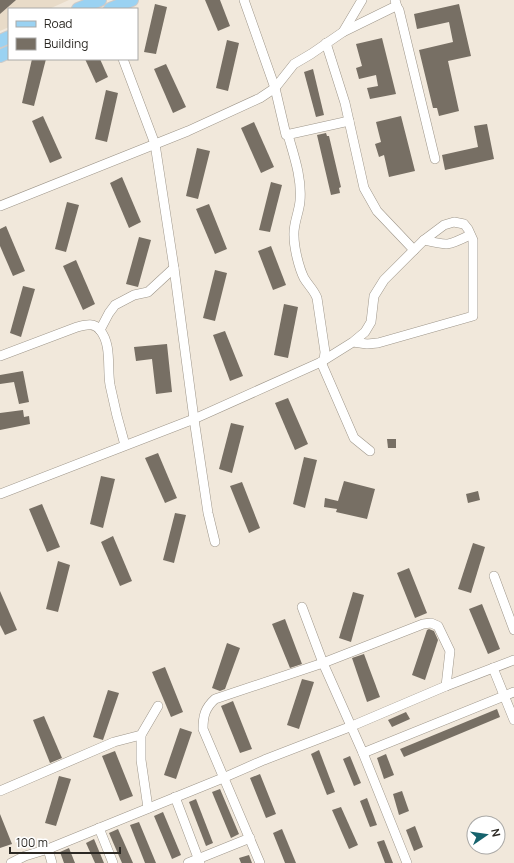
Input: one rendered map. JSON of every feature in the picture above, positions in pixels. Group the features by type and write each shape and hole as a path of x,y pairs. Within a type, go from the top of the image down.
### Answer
{"main road":[{"path":"80,8 100,0"},
{"path":"112,8 132,0"}],"street":[{"path":"244,0 275,88 285,132 288,135 296,162 301,188 300,201 294,225 294,236 301,270 304,278 317,298 325,352 322,361 354,438 370,451"},
{"path":"343,32 362,0"},
{"path":"0,206 155,144 260,98 275,88 294,64 343,32 394,7 396,4 400,10 435,159"},
{"path":"326,43 345,102 364,188 377,211 414,250"},
{"path":"123,60 155,144 208,513 215,542"},
{"path":"288,135 349,121"},
{"path":"0,494 194,419 322,361 353,342 365,332 371,322 374,296 384,280 424,240 444,225 454,222 464,224 473,240 473,316 378,343 367,344 353,342"},
{"path":"424,240 444,245 452,244 470,235"},
{"path":"100,330 115,305 134,295 148,292 174,268"},
{"path":"0,356 77,327 88,324 94,325 100,330 107,348 110,382 116,413 125,445"},
{"path":"494,576 514,630"},
{"path":"302,607 323,663 352,726 407,863"},
{"path":"260,863 203,730 203,717 209,705 215,699 323,663 423,624 430,623 438,626 450,651 446,686"},
{"path":"11,863 25,856 48,849 223,778 271,757 352,726 446,686 514,660"},
{"path":"493,668 514,720"},
{"path":"363,753 514,692"},
{"path":"148,808 140,760 141,735 158,706"},
{"path":"0,791 114,742 141,735"},
{"path":"175,797 199,861"},
{"path":"99,828 113,863"},
{"path":"188,863 199,861 250,838"},
{"path":"48,849 52,863"}],"shaded area":[{"path":"0,0 69,0 51,8 8,8 8,27 0,31"}],"building":[{"path":"0,0 16,0 0,14"},
{"path":"205,0 220,0 230,26 218,31"},
{"path":"155,4 167,7 156,54 144,52"},
{"path":"459,4 471,56 448,61 459,111 439,116 437,108 433,108 419,50 453,42 449,22 417,29 414,14"},
{"path":"382,38 396,94 370,99 367,88 378,86 376,75 359,79 356,68 362,66 356,44"},
{"path":"227,40 239,43 228,91 216,88"},
{"path":"32,60 46,60 34,106 22,103"},
{"path":"85,60 100,60 108,77 96,83"},
{"path":"166,64 186,107 173,113 154,69"},
{"path":"313,69 324,115 316,117 304,72"},
{"path":"106,90 118,93 107,142 95,139"},
{"path":"43,116 62,158 50,163 32,121"},
{"path":"401,116 415,171 389,177 384,155 379,157 375,144 381,142 376,122"},
{"path":"254,122 274,167 261,173 241,128"},
{"path":"487,124 494,159 445,170 442,155 478,147 474,126"},
{"path":"326,133 327,136 329,136 341,187 339,188 340,193 331,195 317,135"},
{"path":"197,148 210,151 198,199 186,196"},
{"path":"122,177 141,222 129,228 110,183"},
{"path":"271,182 282,185 270,232 259,230"},
{"path":"67,202 79,205 66,252 55,249"},
{"path":"209,204 227,249 215,254 196,209"},
{"path":"6,226 25,271 13,276 0,246 0,229"},
{"path":"139,237 151,240 138,287 126,284"},
{"path":"271,246 286,285 273,290 258,251"},
{"path":"76,260 95,304 83,310 63,266"},
{"path":"215,270 227,273 215,321 203,318"},
{"path":"23,286 35,289 21,337 10,333"},
{"path":"284,304 298,307 288,358 274,355"},
{"path":"225,331 243,376 230,381 213,335"},
{"path":"167,344 172,392 156,394 152,359 136,361 134,347"},
{"path":"23,371 29,402 19,404 14,382 0,384 0,375"},
{"path":"288,398 308,444 295,450 275,403"},
{"path":"23,410 24,417 29,416 30,424 0,430 0,413"},
{"path":"231,423 244,426 232,473 219,469"},
{"path":"387,439 396,439 396,448 388,448"},
{"path":"158,453 177,498 165,503 145,458"},
{"path":"304,457 317,460 305,508 293,504"},
{"path":"101,476 115,479 103,528 90,524"},
{"path":"344,481 375,489 367,519 336,512 337,509 324,507 325,498 338,501"},
{"path":"242,482 260,528 249,533 230,486"},
{"path":"478,491 480,500 468,503 466,494"},
{"path":"42,504 60,547 47,552 29,509"},
{"path":"175,513 186,515 174,563 163,560"},
{"path":"113,536 132,581 120,586 101,542"},
{"path":"473,543 485,547 471,593 458,589"},
{"path":"58,561 70,565 58,612 46,609"},
{"path":"409,568 427,613 415,618 397,573"},
{"path":"0,591 17,630 5,635 0,625"},
{"path":"353,592 364,595 351,642 339,638"},
{"path":"482,604 500,649 488,654 469,609"},
{"path":"285,619 302,664 290,668 272,624"},
{"path":"429,629 434,631 438,640 425,680 412,675 427,630"},
{"path":"227,643 240,648 225,689 220,691 212,688"},
{"path":"364,654 380,697 367,702 352,658"},
{"path":"165,667 183,712 171,717 152,672"},
{"path":"302,679 314,682 299,729 287,725"},
{"path":"108,690 119,693 103,740 93,737"},
{"path":"233,701 252,749 240,753 221,706"},
{"path":"497,709 500,717 404,757 400,749"},
{"path":"406,712 410,719 392,727 388,720"},
{"path":"44,716 62,758 50,763 33,720"},
{"path":"180,728 192,732 176,779 164,775"},
{"path":"319,750 335,792 327,795 311,754"},
{"path":"115,751 133,796 120,801 102,756"},
{"path":"386,754 394,775 384,779 377,758"},
{"path":"350,756 361,783 354,786 343,759"},
{"path":"260,774 276,814 266,818 250,778"},
{"path":"59,776 71,779 56,826 45,823"},
{"path":"220,789 239,834 231,838 212,792"},
{"path":"402,791 409,811 399,815 393,794"},
{"path":"367,798 377,825 370,827 360,801"},
{"path":"196,799 213,843 206,846 189,802"},
{"path":"341,807 358,845 349,849 332,810"},
{"path":"163,812 181,855 172,859 154,816"},
{"path":"0,814 12,844 0,848"},
{"path":"139,822 156,863 145,863 130,825"},
{"path":"415,826 423,847 414,851 406,830"},
{"path":"118,829 133,863 122,863 109,833"},
{"path":"282,829 296,863 285,863 273,833"},
{"path":"94,839 104,863 95,863 86,843"},
{"path":"384,840 393,863 385,863 377,842"},
{"path":"69,848 75,863 64,863 60,852"},
{"path":"249,855 252,863 241,863 239,858"}]}
